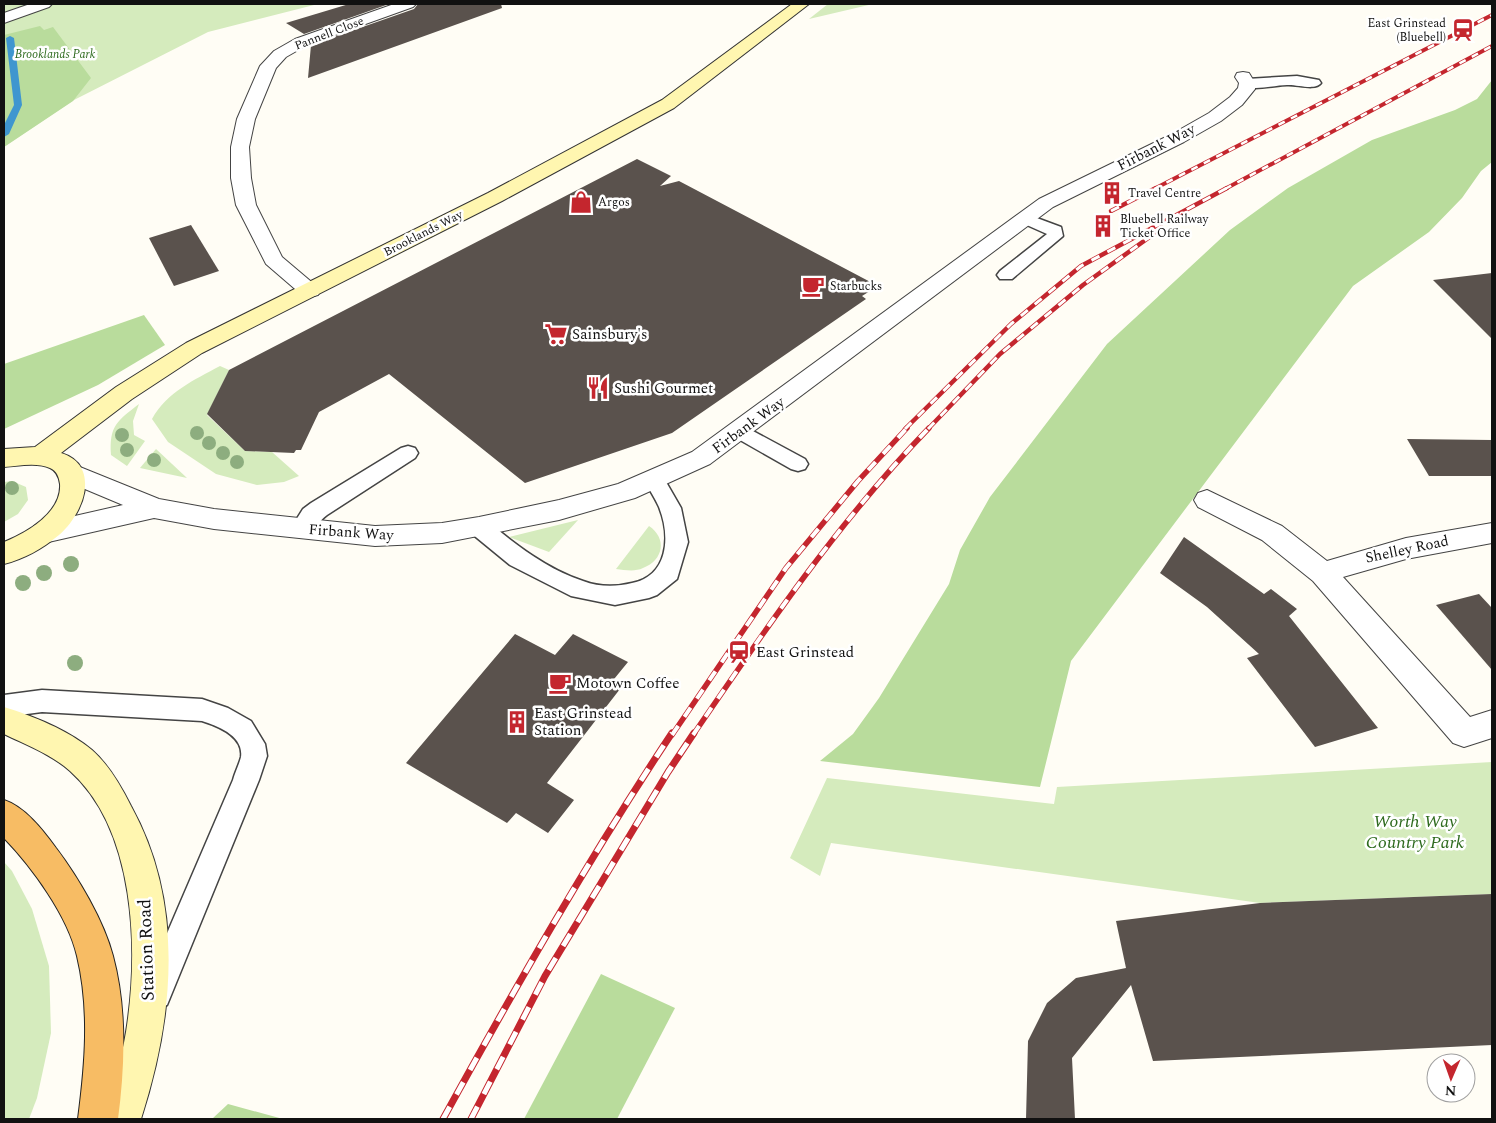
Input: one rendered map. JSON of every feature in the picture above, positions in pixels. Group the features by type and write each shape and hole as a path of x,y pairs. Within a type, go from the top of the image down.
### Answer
{"highway":[{"path":"4,815 35,846 57,877 77,913 95,955 102,1005 104,1068 98,1119"}],"main road":[{"name":"Brooklands Way","path":"42,456 124,393 194,348 495,197 668,104 801,4"},
{"path":"4,458 42,456 59,461 70,472 74,482 74,494 68,507 44,533 28,544 4,554"},
{"name":"Station Road","path":"4,720 55,744 88,768 107,794 130,837 142,879 149,925 151,978 145,1034 121,1119"}],"street":[{"path":"4,18 44,4"},
{"name":"Pannell Close","path":"310,290 273,260 246,205 241,178 240,147 246,119 268,66 280,54 301,42 408,4"},
{"name":"Firbank Way","path":"70,472 155,508 214,519 375,536 442,533 478,527 587,502 655,480 702,458 1046,203 1178,138 1215,116 1236,101 1246,89 1245,80"},
{"path":"1207,500 1272,533 1323,573 1464,733 1492,724"},
{"name":"Firbank Way","path":"44,533 155,508"},
{"name":"Shelley Road","path":"1323,573 1354,561 1417,545 1492,533"}],"lane":[{"path":"1245,80 1266,84 1294,79 1314,83"},
{"path":"1006,275 1055,236 1055,231 1026,219"},
{"path":"740,431 798,464"},
{"path":"302,528 311,515 319,509 408,453"},
{"path":"478,527 518,559 579,590 615,596 649,589 669,573 677,542 670,508 655,480"},
{"path":"4,706 42,701 202,710 223,716 249,736 254,754 246,780 178,945 148,1010"}],"green space":[{"name":"Brooklands Park","path":"4,4 318,4 208,32 74,100 4,147"},
{"path":"828,4 873,4 809,19"},
{"path":"40,26 44,30 53,27 91,78 73,101 4,147 4,35"},
{"path":"1492,80 1492,162 1481,171 1462,198 1429,232 1353,286 1071,661 1040,787 820,761 853,734 879,698 949,584 960,550 990,497 1107,344 1230,230 1288,188 1372,140 1455,110 1477,99"},
{"path":"144,315 165,345 98,385 4,429 4,364"},
{"path":"220,366 229,370 207,415 245,451 272,452 299,476 284,482 257,485 216,474 168,442 152,419 158,410 173,394"},
{"path":"139,404 133,421 134,435 145,441 127,466 111,455 111,437 120,420"},
{"path":"156,449 187,478 140,468"},
{"path":"12,481 26,487 28,500 18,514 4,522 4,482"},
{"path":"578,520 549,552 509,537"},
{"path":"649,526 659,536 661,542 659,554 655,560 637,570 616,569"},
{"name":"Worth Way Country Park","path":"1492,762 1492,894 1260,903 831,843 820,876 790,858 827,778 1054,804 1057,787"},
{"path":"4,862 12,871 32,909 49,966 51,1033 37,1098 29,1119 4,1119"},
{"path":"601,974 675,1008 617,1119 524,1119"},
{"path":"228,1104 283,1119 212,1119"}],"building":[{"path":"349,4 389,4 304,34 286,23"},
{"path":"418,4 501,4 502,8 308,78 311,45 414,9"},
{"name":"Sainsbury's","path":"637,159 671,176 660,186 679,181 878,286 862,296 866,299 672,433 525,483 389,374 319,412 301,450 296,450 294,453 245,451 207,414 229,370"},
{"path":"191,225 219,271 174,286 149,238"},
{"path":"1492,273 1492,339 1433,280"},
{"path":"1407,439 1492,440 1492,476 1429,476"},
{"path":"1184,537 1264,594 1271,589 1297,609 1289,616 1378,728 1315,747 1247,658 1259,654 1207,607 1160,573"},
{"path":"1479,594 1492,608 1492,670 1436,605"},
{"name":"East Grinstead Station","path":"515,634 555,655 573,634 628,662 610,684 620,689 547,783 574,800 548,833 516,813 507,823 406,763"},
{"path":"1492,894 1492,1045 1153,1061 1131,985 1072,1058 1075,1119 1026,1119 1028,1041 1047,1003 1076,978 1126,968 1116,921 1260,903"}],"waterway":[{"path":"4,134 18,105 10,38"}],"railway":[{"path":"1154,189 1492,15"},
{"path":"1225,189 1492,46"},
{"path":"1111,211 1156,188"},
{"path":"905,429 1011,324 1081,266 1227,188"},
{"path":"928,429 1000,354 1083,285 1162,228"},
{"path":"672,735 786,568 858,481 907,428"},
{"path":"693,735 776,615 834,538 864,500 929,428"},
{"path":"443,1119 553,924 611,828 672,733"},
{"path":"471,1119 545,976 668,772 694,733"}],"place":[{"name":"East Grinstead (Bluebell)","path":"1463,30"},
{"name":"Travel Centre","path":"1112,193"},
{"name":"Argos","path":"581,202"},
{"name":"Bluebell Railway Ticket Office","path":"1103,226"},
{"name":"Starbucks","path":"813,286"},
{"name":"Sainsbury's","path":"556,334"},
{"name":"Sushi Gourmet","path":"598,388"},
{"name":"East Grinstead","path":"739,652"},
{"name":"Motown Coffee","path":"560,683"},
{"name":"East Grinstead Station","path":"517,722"}]}
